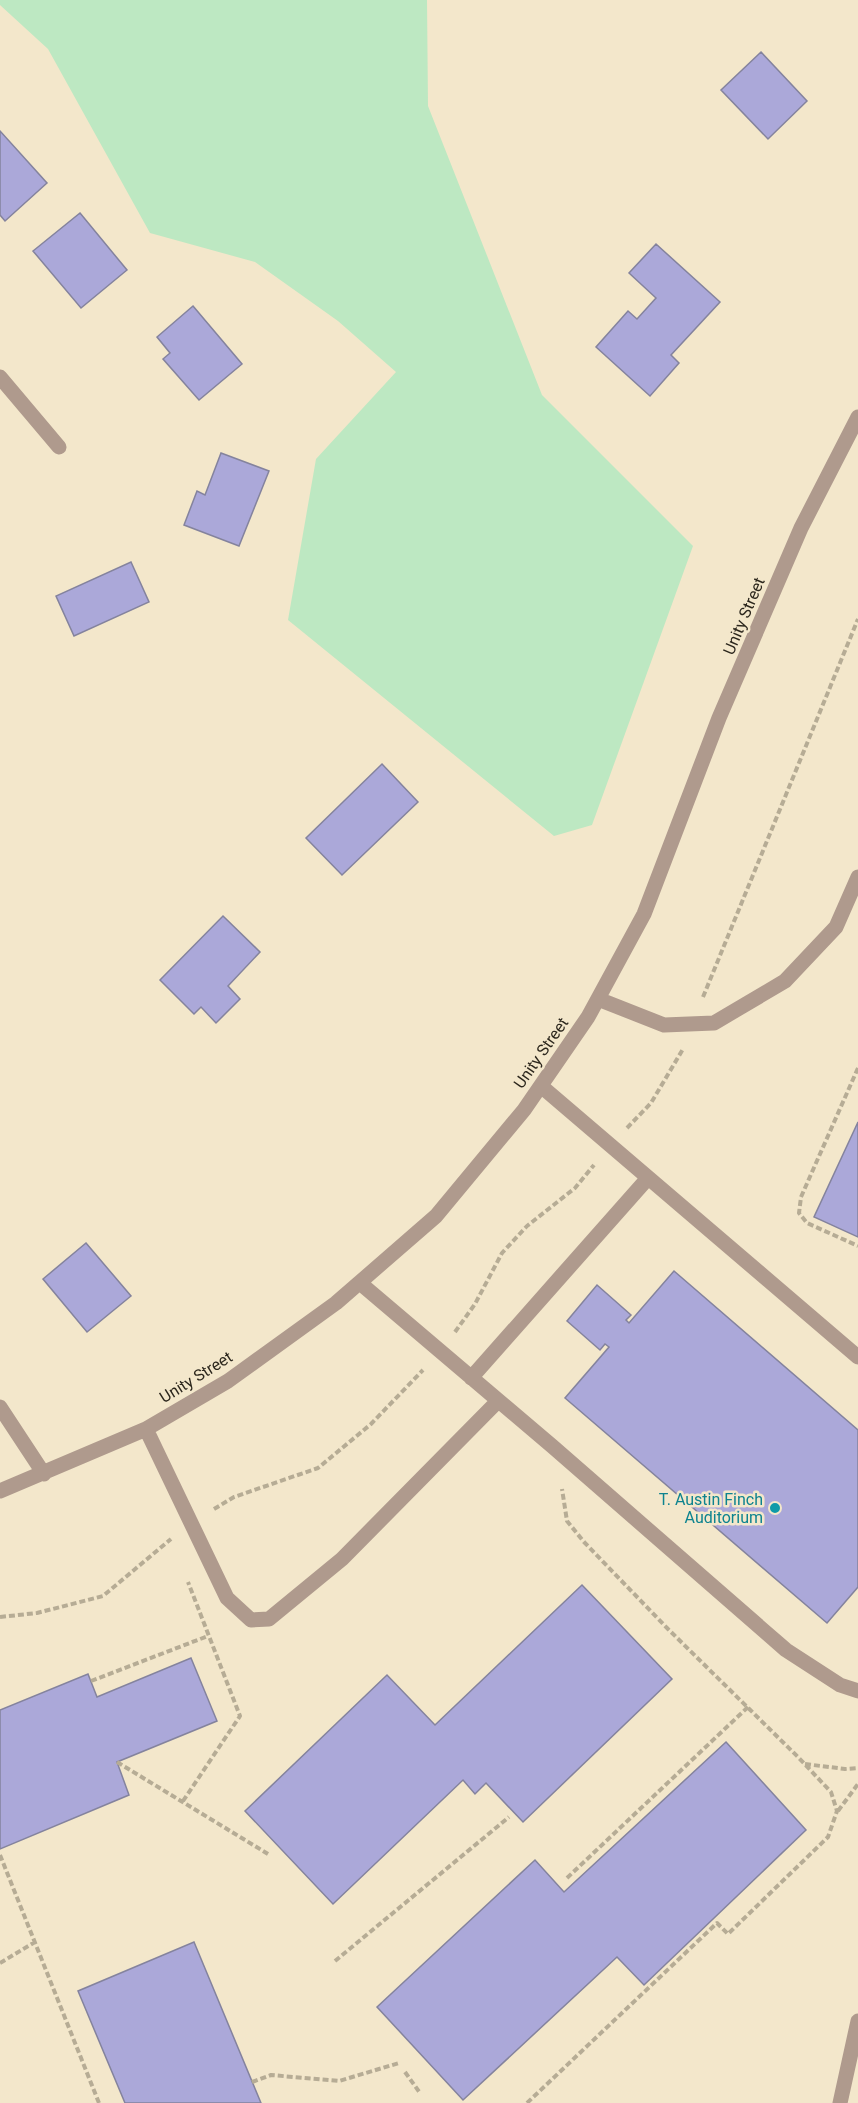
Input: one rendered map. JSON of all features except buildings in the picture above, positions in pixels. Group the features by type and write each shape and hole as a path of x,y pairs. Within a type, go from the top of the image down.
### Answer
{"street":[{"path":"0,377 59,447"},
{"name":"Unity Street","path":"0,1491 146,1429 228,1381 336,1303 436,1216 524,1110 588,1017 645,914 719,718 801,528 858,417"},
{"path":"598,999 664,1025 714,1023 785,981 836,927 858,877"},
{"path":"541,1086 858,1357"},
{"path":"471,1378 648,1178"},
{"path":"360,1283 786,1650 840,1685 858,1691"},
{"path":"146,1429 228,1598 251,1620 269,1619 342,1559 498,1401"},
{"path":"0,1407 44,1474"},
{"path":"840,2103 858,2021"}],"path":[{"path":"0,1617 37,1613 103,1596 190,1522 234,1497 318,1468 371,1424 440,1352 475,1304 502,1253 527,1226 575,1188 610,1146 651,1103 681,1055 713,970 858,619"},
{"path":"858,1068 801,1197 799,1213 807,1223 858,1246"},
{"path":"571,1463 562,1492 567,1521 584,1542 668,1629 831,1792 837,1811"},
{"path":"171,1539 176,1550"},
{"path":"183,1801 240,1716 184,1572"},
{"path":"91,1681 208,1635"},
{"path":"567,1878 748,1707"},
{"path":"117,1762 268,1854"},
{"path":"804,1764 845,1769 858,1768"},
{"path":"527,2103 717,1923 728,1934 828,1837 837,1811 858,1784"},
{"path":"335,1961 509,1817"},
{"path":"0,1855 99,2103"},
{"path":"0,1963 35,1942"},
{"path":"252,2082 271,2075 339,2081 399,2063"},
{"path":"405,2072 420,2093"}],"green space":[{"path":"0,0 427,0 428,106 542,395 693,546 592,825 554,836 288,620 316,459 396,372 338,321 255,262 150,233 48,49 0,5"}],"place":[{"name":"T. Austin Finch Auditorium","path":"775,1508"}]}
